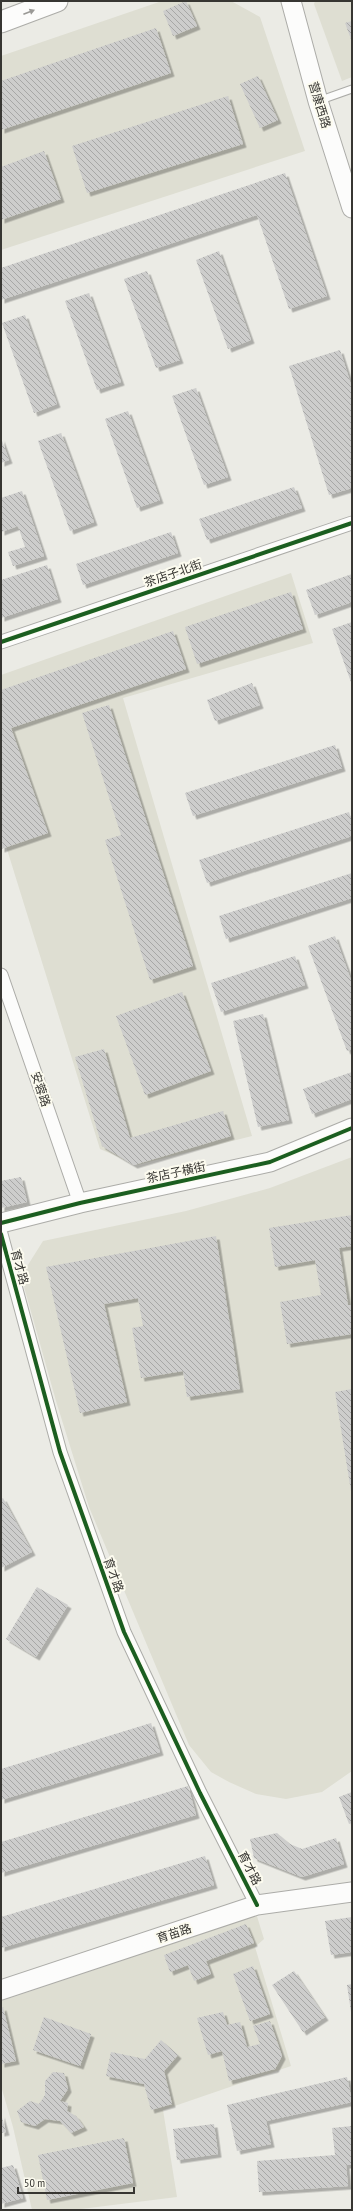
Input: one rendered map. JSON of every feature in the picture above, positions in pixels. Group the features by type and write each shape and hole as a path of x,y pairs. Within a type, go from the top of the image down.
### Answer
{"main road":[{"path":"1,22 57,1"}],"street":[{"name":"营康西路","path":"291,1 318,101 352,208"},
{"name":"茶店子北街","path":"1,642 352,523"},
{"name":"安蓉路","path":"1,975 80,1203"},
{"name":"茶店子横街","path":"1,1223 80,1203 270,1162 352,1128"},
{"name":"育才路","path":"1,1234 60,1452 124,1632 200,1793 257,1905"},
{"name":"育苗路","path":"1,1990 257,1905 352,1892"}],"lane":[{"path":"318,101 352,88"}],"shaded area":[{"path":"162,1 231,1 260,17 305,151 1,250 1,56"},
{"path":"315,1 352,1 352,77 342,81 314,4"},
{"path":"291,573 313,643 123,698 252,1136 137,1165 100,1149 1,830 1,675"},
{"path":"352,1157 352,1771 322,1792 286,1799 256,1794 211,1772 189,1745 89,1507 56,1401 21,1276 43,1241 186,1211 270,1188"},
{"path":"256,1913 264,1939 255,1947 291,2066 163,2110 177,2197 73,2210 32,2210 13,2127 1,2086 1,2001 198,1935"}],"building":[{"path":"186,1 197,26 173,36 163,11"},
{"path":"352,21 352,42 345,23"},
{"path":"156,28 171,73 1,130 1,81"},
{"path":"258,76 278,120 260,128 240,84"},
{"path":"228,96 243,144 87,193 72,146"},
{"path":"44,151 61,199 1,220 1,167"},
{"path":"285,173 327,296 289,309 257,215 1,300 1,268"},
{"path":"219,251 251,340 228,349 196,260"},
{"path":"147,271 180,360 156,368 124,279"},
{"path":"89,293 121,382 97,390 65,301"},
{"path":"25,315 57,404 34,413 2,323"},
{"path":"340,350 352,388 352,488 329,495 289,366"},
{"path":"196,388 228,477 204,485 172,396"},
{"path":"128,411 160,500 137,508 105,419"},
{"path":"61,433 94,522 70,531 38,441"},
{"path":"1,438 9,460 1,463"},
{"path":"294,487 302,508 207,540 199,519"},
{"path":"22,491 44,556 13,566 8,552 25,547 18,526 1,532 1,498"},
{"path":"171,532 178,553 83,585 76,564"},
{"path":"47,565 58,599 1,618 1,580"},
{"path":"352,574 352,602 315,615 306,590"},
{"path":"291,592 303,629 197,664 185,627"},
{"path":"352,622 352,685 332,629"},
{"path":"173,631 186,669 11,728 48,833 1,849 1,690"},
{"path":"252,683 260,705 215,721 207,700"},
{"path":"109,705 193,966 150,980 105,840 121,835 82,713"},
{"path":"335,745 342,768 193,816 185,793"},
{"path":"349,812 352,821 352,836 207,883 199,860"},
{"path":"352,873 352,898 226,939 219,916"},
{"path":"335,936 352,983 352,1049 347,1051 308,946"},
{"path":"295,956 305,985 221,1012 211,983"},
{"path":"182,992 211,1071 145,1095 116,1016"},
{"path":"263,1014 289,1120 258,1127 233,1021"},
{"path":"104,1049 130,1138 223,1111 231,1136 134,1165 102,1146 75,1057"},
{"path":"352,1072 352,1099 312,1114 303,1089"},
{"path":"21,1177 27,1202 1,1208 1,1181"},
{"path":"352,1215 352,1246 339,1248 348,1305 352,1305 352,1334 287,1344 280,1302 321,1295 315,1260 275,1267 269,1228"},
{"path":"216,1236 240,1389 187,1397 183,1371 141,1378 132,1328 143,1326 138,1298 104,1304 127,1402 80,1413 46,1267"},
{"path":"352,1389 352,1491 351,1491 335,1392"},
{"path":"3,1498 32,1552 1,1568 1,1499"},
{"path":"37,1587 68,1605 36,1657 6,1639"},
{"path":"151,1723 160,1752 1,1800 1,1769"},
{"path":"188,1786 196,1815 1,1873 1,1842"},
{"path":"352,1792 352,1823 349,1824 339,1797"},
{"path":"277,1833 290,1844 302,1849 336,1838 344,1864 302,1877 254,1858 250,1839"},
{"path":"205,1856 214,1885 1,1948 1,1917"},
{"path":"352,1917 352,1952 331,1955 325,1921"},
{"path":"246,1924 254,1943 206,1961 211,1974 194,1981 188,1965 170,1972 164,1955"},
{"path":"253,1966 270,2014 250,2021 233,1974"},
{"path":"294,1971 325,2017 303,2032 272,1985"},
{"path":"352,1984 352,2012 351,2012 347,1985"},
{"path":"3,2007 16,2061 1,2064 1,2008"},
{"path":"223,2012 227,2025 240,2022 247,2047 260,2044 253,2026 270,2021 282,2056 275,2069 229,2081 222,2051 208,2055 197,2018"},
{"path":"44,2017 91,2034 80,2066 33,2050"},
{"path":"161,2040 178,2055 164,2071 172,2104 151,2110 144,2084 106,2076 111,2052 145,2059"},
{"path":"53,2072 64,2073 68,2089 60,2101 68,2103 67,2111 76,2116 84,2127 71,2133 60,2121 45,2119 35,2126 21,2122 17,2111 30,2101 39,2104 45,2095 45,2081"},
{"path":"347,2077 352,2102 266,2121 271,2144 237,2151 227,2105"},
{"path":"1,2114 6,2132 1,2133"},
{"path":"214,2124 218,2154 177,2160 173,2129"},
{"path":"352,2126 352,2165 346,2165 348,2186 259,2192 257,2161 335,2155 332,2128"},
{"path":"124,2138 133,2183 47,2200 38,2155"},
{"path":"13,2165 23,2198 1,2204 1,2168"}],"cycle path":[{"path":"1,642 352,523"},
{"path":"1,1223 80,1203 270,1162 352,1128"},
{"path":"1,1234 60,1452 124,1632 200,1793 257,1905"}]}
